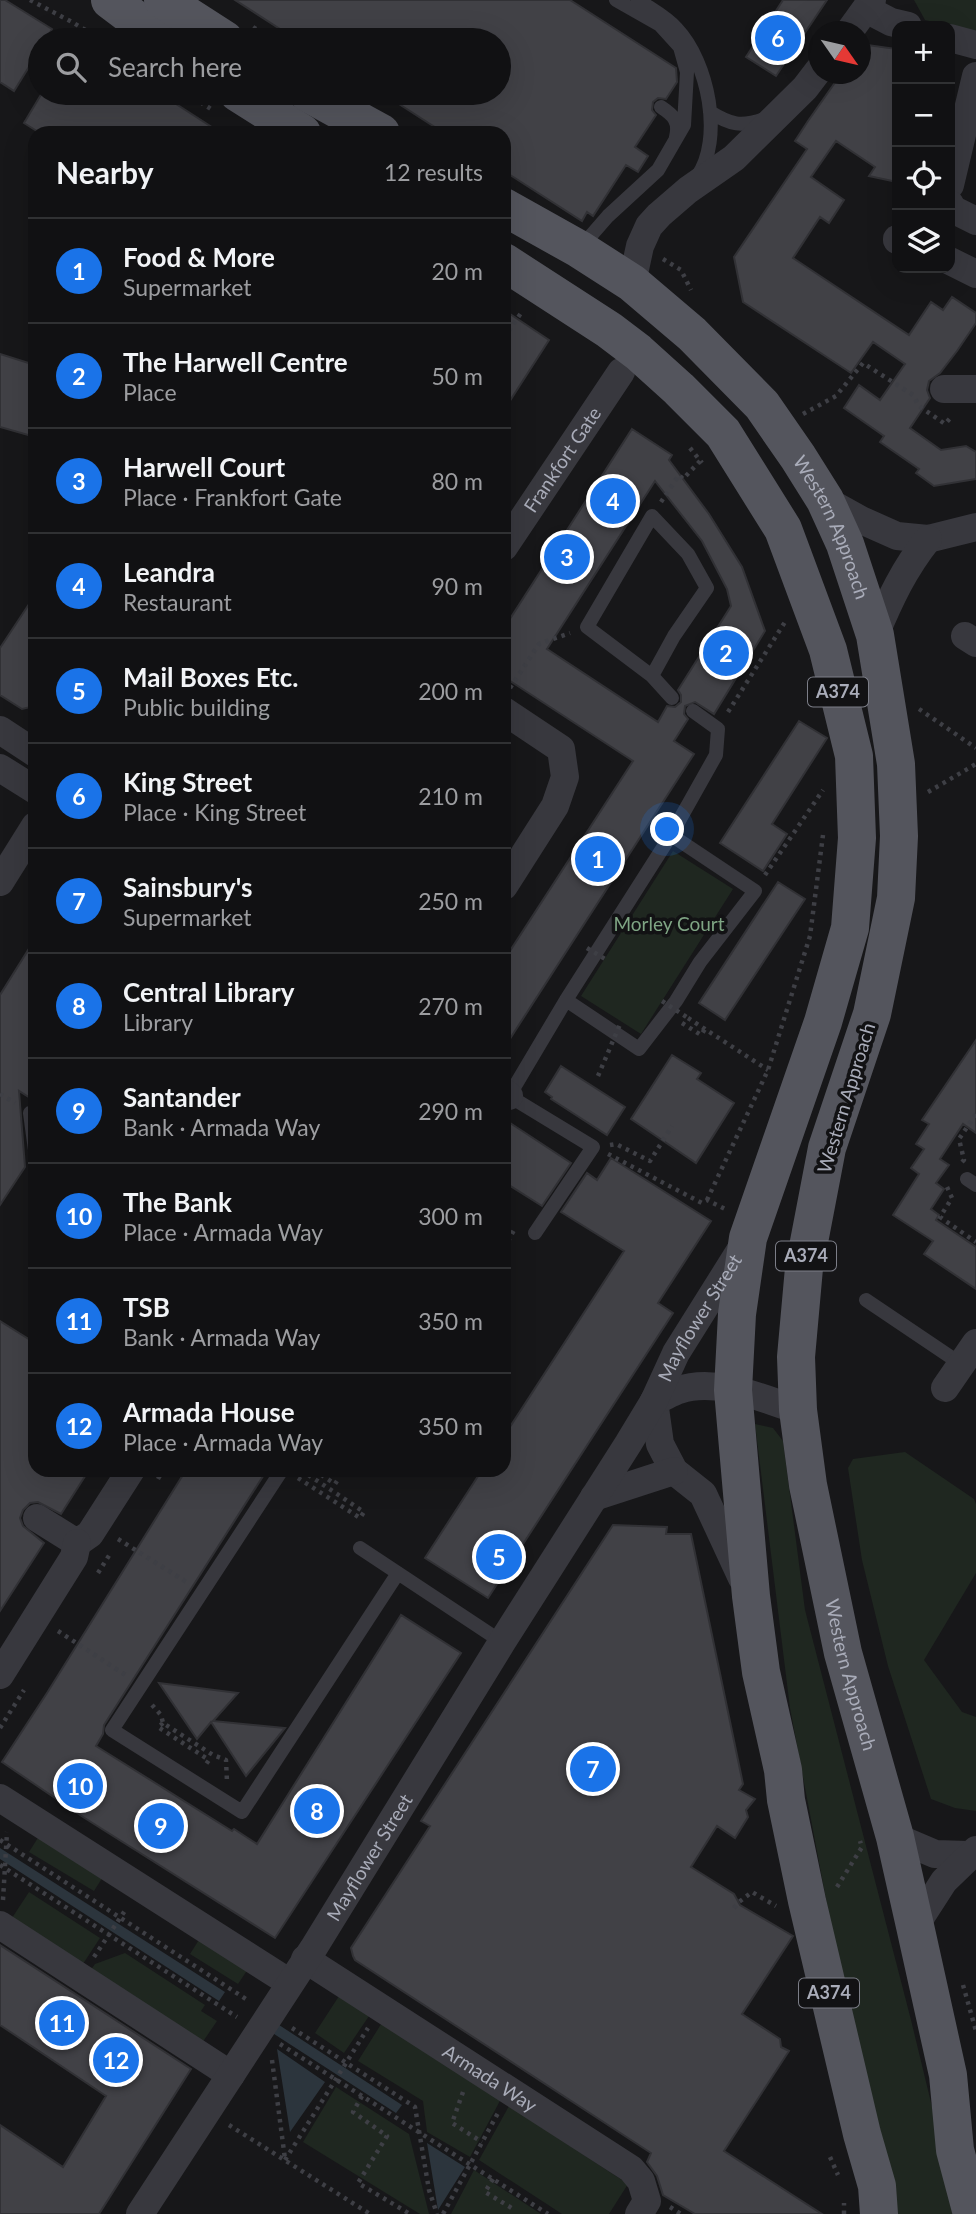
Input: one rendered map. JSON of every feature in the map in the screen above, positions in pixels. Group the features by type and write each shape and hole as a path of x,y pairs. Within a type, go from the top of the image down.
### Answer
{"main road":[{"path":"110,0 147,28"},
{"path":"163,0 206,28"},
{"path":"257,105 291,126"},
{"path":"330,105 368,126"},
{"name":"Western Approach","path":"511,211 632,283 692,334 762,405 825,500 845,544 875,635 897,764 899,836 896,898 872,1014 827,1148 804,1268 796,1357 798,1410 808,1485 843,1653 915,1926 948,2075 955,2150 972,2214"},
{"name":"A374","path":"511,267 638,352 723,433 783,529 828,650 854,757 857,838 850,928 823,1022 750,1231 737,1314 733,1390 751,1596 761,1672 813,1921 862,2134 877,2186 861,2207"},
{"path":"948,2075 976,2153"}],"street":[{"path":"857,21 869,4 892,22"},
{"path":"955,39 976,45"},
{"path":"955,164 976,76"},
{"path":"632,283 640,246 649,226 688,190 734,158 808,84"},
{"path":"954,210 976,221"},
{"path":"955,264 976,274"},
{"name":"Frankfort Gate","path":"511,537 621,372"},
{"path":"944,389 976,388"},
{"path":"825,500 897,536 928,539 976,527"},
{"path":"875,635 892,592 909,563 928,539"},
{"path":"511,716 561,749 565,777 555,806 511,875"},
{"path":"0,730 28,748"},
{"path":"4,770 28,785"},
{"path":"0,882 28,837"},
{"name":"Mayflower Street","path":"140,2214 230,2075 266,2028 290,1983 654,1401 676,1353 750,1231"},
{"path":"945,1388 968,1353"},
{"name":"Mayflower Street","path":"654,1401 681,1389 702,1386 733,1390 798,1410"},
{"name":"Mayflower Street","path":"654,1401 660,1444 674,1471 703,1494 751,1596"},
{"path":"594,1497 674,1471"},
{"path":"0,1675 87,1534 126,1477"},
{"path":"37,1518 87,1534"},
{"path":"4,1801 290,1983"},
{"path":"891,1827 935,1854 972,1853"},
{"path":"915,1926 944,1881 972,1853"},
{"path":"1,1926 230,2075"},
{"name":"Armada Way","path":"305,1959 631,2169 641,2181 647,2202 639,2214"}],"lane":[{"path":"579,249 608,216 658,170 675,145 684,125 687,72 680,47 660,25 616,0"},
{"path":"638,0 676,27 690,45 707,90 711,143 703,169 688,190"},
{"path":"661,107 674,115 679,126 675,145"},
{"path":"710,112 727,123 748,125 774,116"},
{"path":"652,676 674,636 706,588 688,554 652,516 587,627 652,676 673,698"},
{"path":"511,1088 671,835 716,755 718,729 693,711"},
{"path":"566,1000 639,1049 664,1007 755,891 671,835"},
{"path":"511,1096 593,1147 534,1233"},
{"path":"866,1300 968,1353"},
{"path":"277,1477 112,1730 242,1812 398,1573"},
{"path":"360,1548 502,1642"}],"path":[{"path":"30,0 82,28"},
{"path":"511,328 525,307"},
{"path":"794,419 836,396 863,363"},
{"path":"685,441 707,471"},
{"path":"652,516 679,475 683,479 700,461"},
{"path":"718,729 785,621 791,634"},
{"path":"511,687 539,644 587,627"},
{"path":"917,707 976,748"},
{"path":"925,793 976,764"},
{"path":"765,875 828,783"},
{"path":"593,1147 622,1159 702,1203 707,1200 768,1070 810,936 825,829"},
{"path":"587,948 605,959"},
{"path":"664,1007 688,1018 768,1070"},
{"path":"664,1007 701,1035 705,1029"},
{"path":"598,1076 621,1022"},
{"path":"959,1139 976,1114"},
{"path":"593,1147 616,1144 650,1161 672,1126"},
{"path":"707,1200 750,1231"},
{"path":"940,1217 976,1242"},
{"path":"511,1236 518,1223"},
{"path":"296,1477 360,1518 364,1512 312,1477"},
{"path":"324,1477 335,1484 337,1481"},
{"path":"87,1534 202,1593"},
{"path":"37,1617 141,1685"},
{"path":"161,1715 163,1723 213,1755"},
{"path":"163,1723 158,1727 209,1760 204,1768 192,1760"},
{"path":"1,1926 2,1866 7,1844 4,1801"},
{"path":"835,1890 862,1847 856,1824 891,1827"},
{"path":"0,1840 120,1917 337,2080 548,2214"},
{"path":"2,1866 109,1935 266,2028 348,2063 415,2107 429,2190 437,2214"},
{"path":"81,1979 139,1888"},
{"path":"734,1908 752,1892 794,1917 813,1921"},
{"path":"285,2160 380,2009"},
{"path":"266,2028 285,2160"},
{"path":"466,2082 452,2123 482,2142"},
{"path":"362,2096 353,2112 387,2136 358,2183 410,2214"},
{"path":"443,2214 503,2103"},
{"path":"208,2111 370,2214"},
{"path":"830,2157 840,2178"},
{"path":"494,2179 485,2192 515,2210"},
{"path":"844,2214 861,2207"}],"green space":[{"path":"914,0 976,0 976,33 955,28 955,21 925,20"},
{"name":"Morley Court","path":"673,851 733,889 641,1034 581,996"},
{"path":"755,1424 773,1428 783,1441 805,1610 958,2214 898,2214 889,2162 848,2016 790,1708"},
{"path":"905,1452 974,1499 976,1504 976,1573 924,1660 962,1712 976,1717 976,1811 955,1808 931,1799 888,1666 862,1560 848,1468 853,1459"},
{"path":"41,1833 106,1872 94,1891 29,1852"},
{"path":"29,1892 100,1938 79,1970 8,1924"},
{"path":"202,1935 250,1966 238,1984 190,1954"},
{"path":"125,1953 205,2005 201,2011 217,2021 198,2049 86,1977 95,1964"},
{"path":"341,1993 371,2013 344,2053 315,2033"},
{"path":"383,2021 502,2097 470,2157 427,2132 423,2101 358,2061"},
{"path":"336,2087 409,2134 429,2214 420,2214 303,2142"},
{"path":"509,2106 628,2184 609,2214 562,2214 479,2160"},
{"path":"474,2170 541,2214 451,2214"}],"shaded area":[{"path":"0,1848 225,1992 219,2001 0,1859"},
{"path":"276,2023 402,2105 396,2113 271,2032"},
{"path":"277,2049 325,2082 290,2132"},
{"path":"427,2143 465,2167 438,2210"}],"building":[{"path":"0,0 5,0 50,28 28,28 28,68 14,91 0,82"},
{"path":"235,0 570,0 676,68 677,82 666,99 658,98 653,102 652,110 656,115 635,147 648,156 638,172 626,165 593,216 587,212 582,221 511,175 511,126 433,126 401,105 511,105 511,28 278,28"},
{"path":"783,0 827,0 813,21 808,21 808,28 776,76 746,57"},
{"path":"871,45 892,48 892,181 869,176 875,167 836,141 811,177 844,200 829,223 820,217 793,258 909,335 931,302 943,310 952,297 976,313 976,323 957,351 940,373 929,381 927,390 930,398 910,428 941,450 966,446 976,452 976,479 934,486 916,473 919,469 880,442 884,436 844,408 859,385 880,400 905,364 873,342 851,373 743,302 734,257 807,149 795,141 834,84 871,84"},
{"path":"35,105 178,105 210,126 29,126 24,123"},
{"path":"511,315 549,340 511,399"},
{"path":"0,354 28,363 28,435 0,427"},
{"path":"632,429 672,455 669,460 709,514 742,567 765,631 714,714 695,702 685,706 684,714 688,719 674,741 694,754 511,1037 511,949 633,761 511,682 511,617","holes":["655,481 702,541 727,589 731,606 678,690 681,702 675,707 667,706 658,722 547,649"]},
{"path":"28,606 28,708 22,709 0,695 0,648"},
{"name":"Morley Court","path":"799,721 827,738 772,824 787,834 763,871 720,843"},
{"name":"Morley Court","path":"778,882 805,899 725,1020 699,1003"},
{"path":"28,950 28,1097 19,1091 25,1167 0,1205 0,995"},
{"path":"976,1040 976,1133 963,1124 940,1159 949,1165 936,1183 944,1189 931,1209 939,1215 936,1220 976,1247 976,1289 924,1254 933,1241 893,1215 919,1174 911,1168 924,1149 916,1144 929,1124 922,1120"},
{"path":"672,1055 701,1073 697,1079 734,1103 696,1163 631,1119"},
{"path":"561,1066 625,1107 607,1135 551,1099 545,1092"},
{"path":"511,1124 571,1163 542,1206 511,1186"},
{"path":"611,1158 711,1221 658,1303 673,1313 488,1598 425,1558 477,1477 511,1477 511,1425 624,1251 561,1212 587,1173 597,1180"},
{"path":"0,1321 28,1339 28,1477 85,1477 61,1514 38,1502 30,1503 23,1510 20,1518 23,1526 44,1543 0,1611"},
{"path":"182,1477 263,1477 104,1725 103,1734 96,1746 257,1844 401,1615 461,1653 275,1938 83,1817 2,1762"},
{"path":"613,1525 667,1527 666,1534 691,1534 743,1784 739,1790 755,1799 746,1810 748,1817 735,1838 717,1826 691,1867 734,1894 740,1905 793,1936 742,2014 780,2039 781,2047 789,2051 724,2151 822,2214 695,2214 663,2195 657,2176 647,2162 651,2153 355,1960 353,1956 351,1948 430,1826 421,1821"},
{"path":"159,1683 238,1693 213,1721 285,1728 246,1776 211,1722 197,1739"},
{"path":"0,1945 191,2069 99,2214 0,2214 0,2125 63,2167 106,2096 0,2025"}],"place":[{"name":"King Street","path":"778,38"},
{"name":"Leandra","path":"613,501"},
{"name":"Harwell Court","path":"567,557"},
{"name":"The Harwell Centre","path":"726,653"},
{"name":"Food & More","path":"598,859"},
{"name":"Mail Boxes Etc.","path":"499,1557"},
{"name":"Sainsbury's","path":"593,1769"},
{"name":"The Bank","path":"80,1786"},
{"name":"Central Library","path":"317,1811"},
{"name":"Santander","path":"161,1826"},
{"name":"TSB","path":"62,2023"},
{"name":"Armada House","path":"116,2060"}]}
